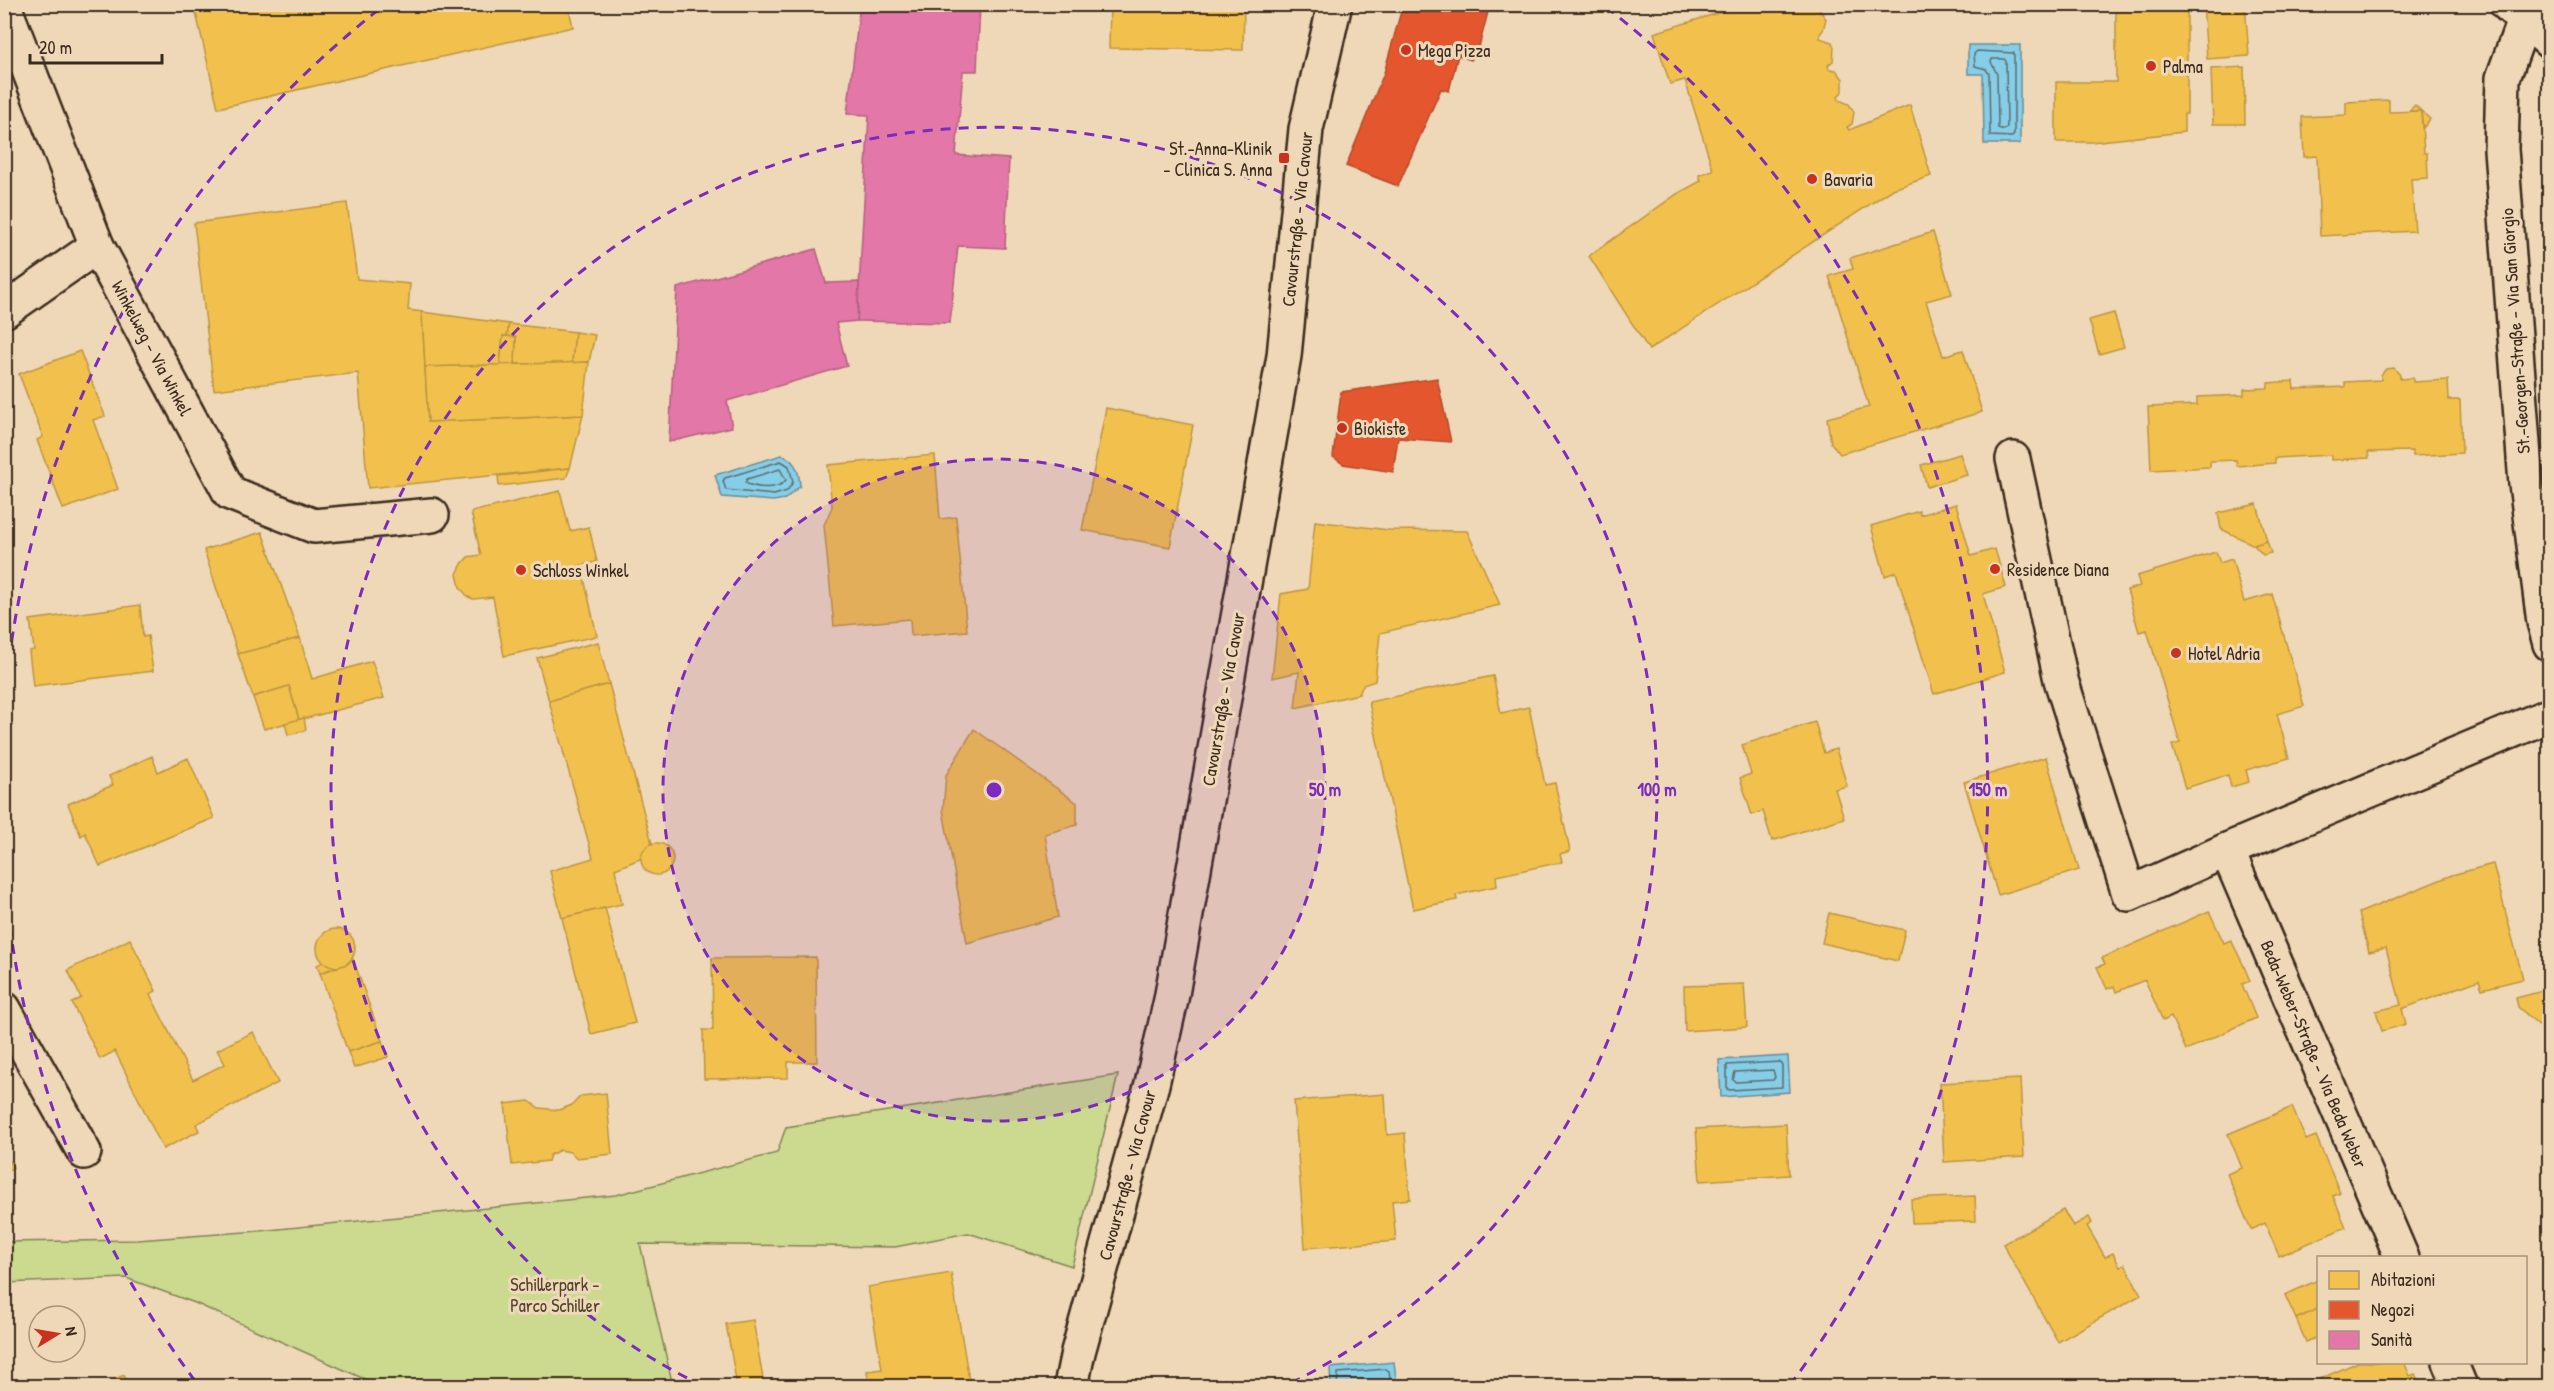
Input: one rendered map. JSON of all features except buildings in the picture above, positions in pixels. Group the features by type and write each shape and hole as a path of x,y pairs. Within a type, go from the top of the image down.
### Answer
{"street":[{"name":"Cavourstraße - Via Cavour","path":"1071,1386 1078,1352 1152,1084 1171,1000 1282,366 1306,129 1335,4"},
{"name":"Winkelweg - Via Winkel","path":"4,6 97,246 230,493 314,526 432,515"},
{"path":"2515,12 2550,42"},
{"name":"St.-Georgen-Straße - Via San Giorgio","path":"2515,12 2503,78 2501,149 2526,484 2544,622 2550,644"},
{"path":"4,311 97,246"},
{"path":"2013,459 2061,680 2129,894 2227,850 2550,715"},
{"name":"Beda-Weber-Straße - Via Beda Weber","path":"2227,850 2402,1256"},
{"path":"4,1009 84,1152"},
{"path":"2451,1364 2460,1386"}],"green space":[{"name":"Schillerpark - Parco Schiller","path":"1118,1075 1072,1266 968,1233 895,1247 640,1244 673,1386 380,1386 195,1303 126,1278 5,1283 5,1242 137,1240 259,1231 616,1195 777,1153 786,1127"}],"water":[{"path":"1968,45 2020,45 2020,144 1984,144 1983,74 1968,74"},
{"path":"782,455 791,460 796,467 800,486 785,499 773,501 722,497 715,475"},
{"path":"1788,1056 1790,1092 1721,1097 1719,1060"},
{"path":"1394,1362 1397,1386 1331,1386 1330,1368"}],"place":[{"name":"Mega Pizza","path":"1406,50"},
{"name":"Palma","path":"2151,66"},
{"name":"St.-Anna-Klinik - Clinica S. Anna","path":"1284,158"},
{"name":"Bavaria","path":"1812,179"},
{"name":"Biokiste","path":"1342,428"},
{"name":"Residence Diana","path":"1995,569"},
{"name":"Schloss Winkel","path":"521,570"},
{"name":"Hotel Adria","path":"2176,653"}]}
